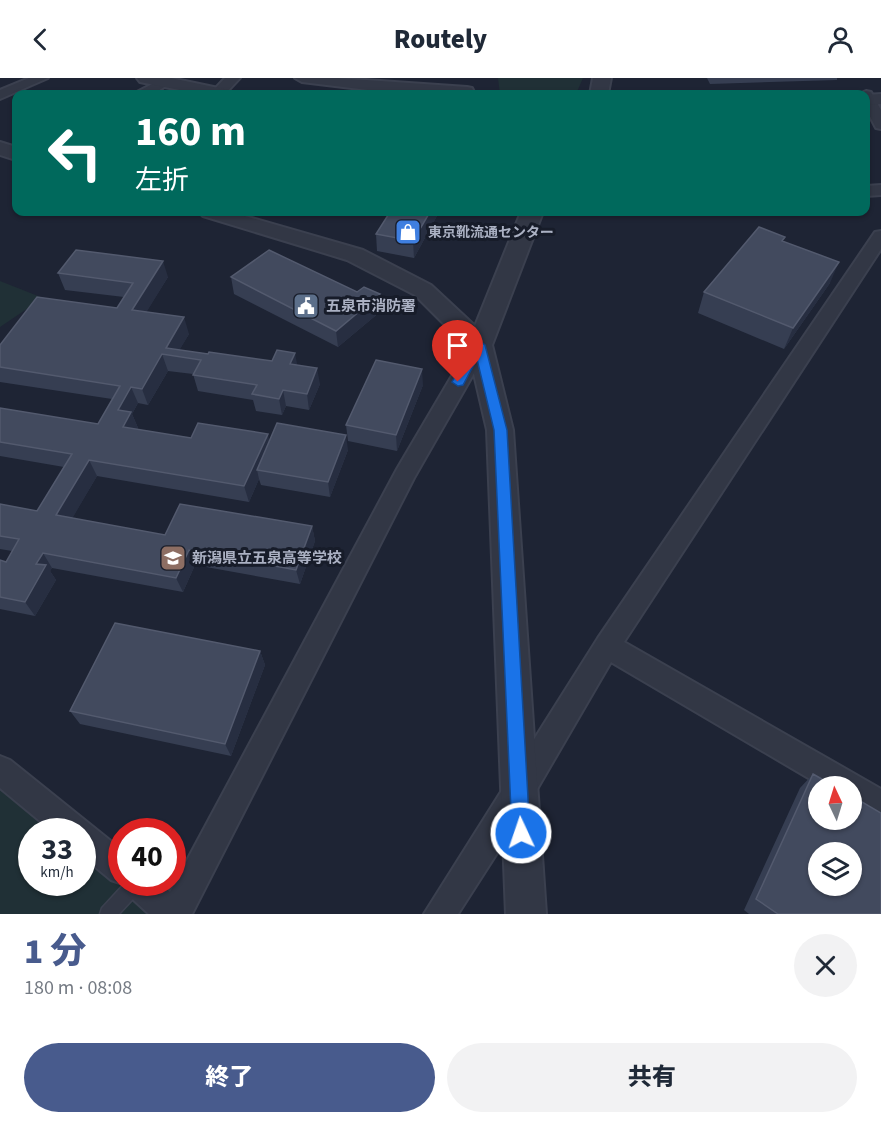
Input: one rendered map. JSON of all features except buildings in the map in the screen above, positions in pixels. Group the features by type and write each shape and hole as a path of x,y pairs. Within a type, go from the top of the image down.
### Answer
{"street":[{"path":"12,90 41,78"},
{"path":"222,90 233,78"},
{"path":"302,78 368,86 467,90"},
{"path":"154,81 199,90"},
{"path":"870,100 881,125"},
{"path":"223,216 355,255 423,290 480,345 500,430 526,914"},
{"path":"153,896 173,914 405,475 480,345 530,216"},
{"path":"440,914 519,793 607,646 881,236"},
{"path":"607,646 831,776"},
{"path":"0,770 59,818"},
{"path":"862,794 881,805"},
{"path":"96,848 108,858"}],"lane":[{"path":"108,914 124,896"}],"shaded area":[{"path":"498,78 583,78 578,90 500,90"},
{"path":"0,281 43,298 0,327"},
{"path":"0,754 68,818 18,818 18,896 96,896 96,849 108,864 108,896 143,896 171,914 0,914"}],"place":[{"name":"東京靴流通センター","path":"408,232"},
{"name":"五泉市消防署","path":"306,306"},
{"name":"新潟県立五泉高等学校","path":"173,558"}],"route":[{"path":"458,382 480,345 500,430 521,833"}]}
